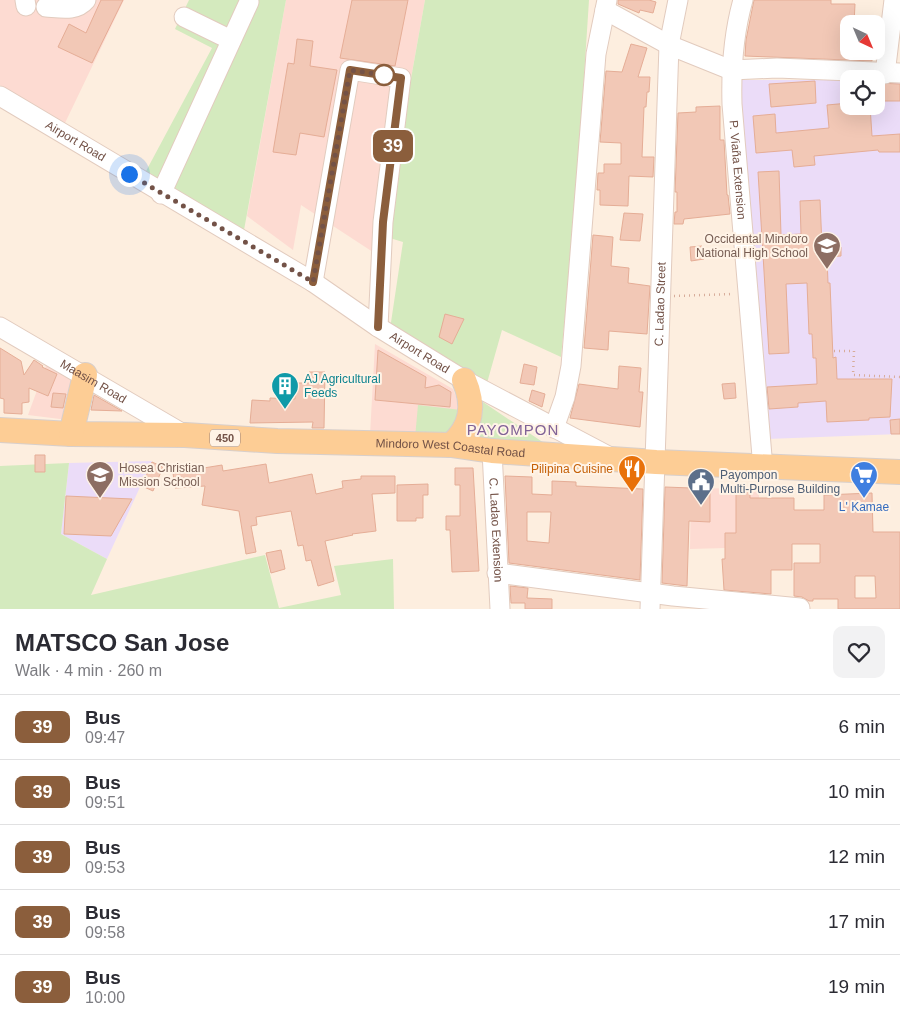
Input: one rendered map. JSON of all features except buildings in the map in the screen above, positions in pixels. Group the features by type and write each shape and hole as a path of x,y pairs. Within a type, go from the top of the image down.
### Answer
{"main road":[{"path":"70,434 84,376"},
{"path":"451,445 465,430 470,419 470,394 464,380"},
{"name":"Mindoro West Coastal Road","path":"0,430 70,434 185,435 278,442 451,445 492,451 656,462 763,468 900,472"}],"street":[{"path":"46,7 69,9 82,5 86,0"},
{"name":"C. Ladao Street","path":"650,601 669,45 678,0"},
{"name":"P. Viaña Extension","path":"743,0 735,27 731,70 763,468"},
{"path":"554,428 565,397 571,366 596,54 606,5 633,24 669,45 731,70 777,68 892,73 894,0"},
{"path":"161,194 249,2"},
{"path":"184,17 231,40"},
{"path":"596,54 611,36 633,24"},
{"path":"313,282 350,70 401,78 383,222 378,327"},
{"name":"Airport Road","path":"0,96 161,194 313,282 378,327 464,380 615,459"},
{"name":"Maasim Road","path":"0,327 185,435"},
{"name":"C. Ladao Extension","path":"492,451 500,609"},
{"path":"497,573 650,601 800,608"}],"path":[{"path":"660,297 750,293"},
{"path":"834,351 854,351 854,375 900,377"}],"shaded area":[{"path":"0,0 124,0 65,123 0,85"},
{"path":"286,0 425,0 379,256 301,205 293,250 247,216"},
{"name":"Occidental Mindoro National High School","path":"739,80 840,80 840,115 885,115 885,80 900,80 900,434 767,439"},
{"path":"375,344 453,389 461,410 453,430 370,435"},
{"path":"47,363 80,380 68,420 28,415"},
{"name":"Hosea Christian Mission School","path":"152,461 107,559 61,534 69,463"},
{"path":"691,488 759,489 759,533 726,533 725,548 690,549"}],"green space":[{"path":"189,0 286,0 244,230 145,173 212,48 175,29"},
{"path":"425,0 589,0 575,216 561,357 502,330 487,383 390,329 403,242 383,236"},
{"path":"480,400 547,445 465,442"},
{"path":"418,405 461,410 454,427 446,436 434,439 415,438"},
{"path":"69,463 61,534 107,559 91,595 265,555 279,608 341,595 334,566 393,559 394,609 0,609 0,466"}],"bus line":[{"name":"39","path":"313,282 350,70 401,78 383,222 378,327"}],"place":[{"name":"Occidental Mindoro National High School","path":"827,270"},
{"name":"AJ Agricultural Feeds","path":"285,410"},
{"name":"Pilipina Cuisine","path":"632,493"},
{"name":"Hosea Christian Mission School","path":"100,499"},
{"name":"L' Kamae","path":"864,499"},
{"name":"Payompon Multi-Purpose Building","path":"701,506"}],"district":[{"name":"PAYOMPON","path":"513,429"}],"route":[{"path":"129,174 313,282 350,70 390,76 384,75"}]}
